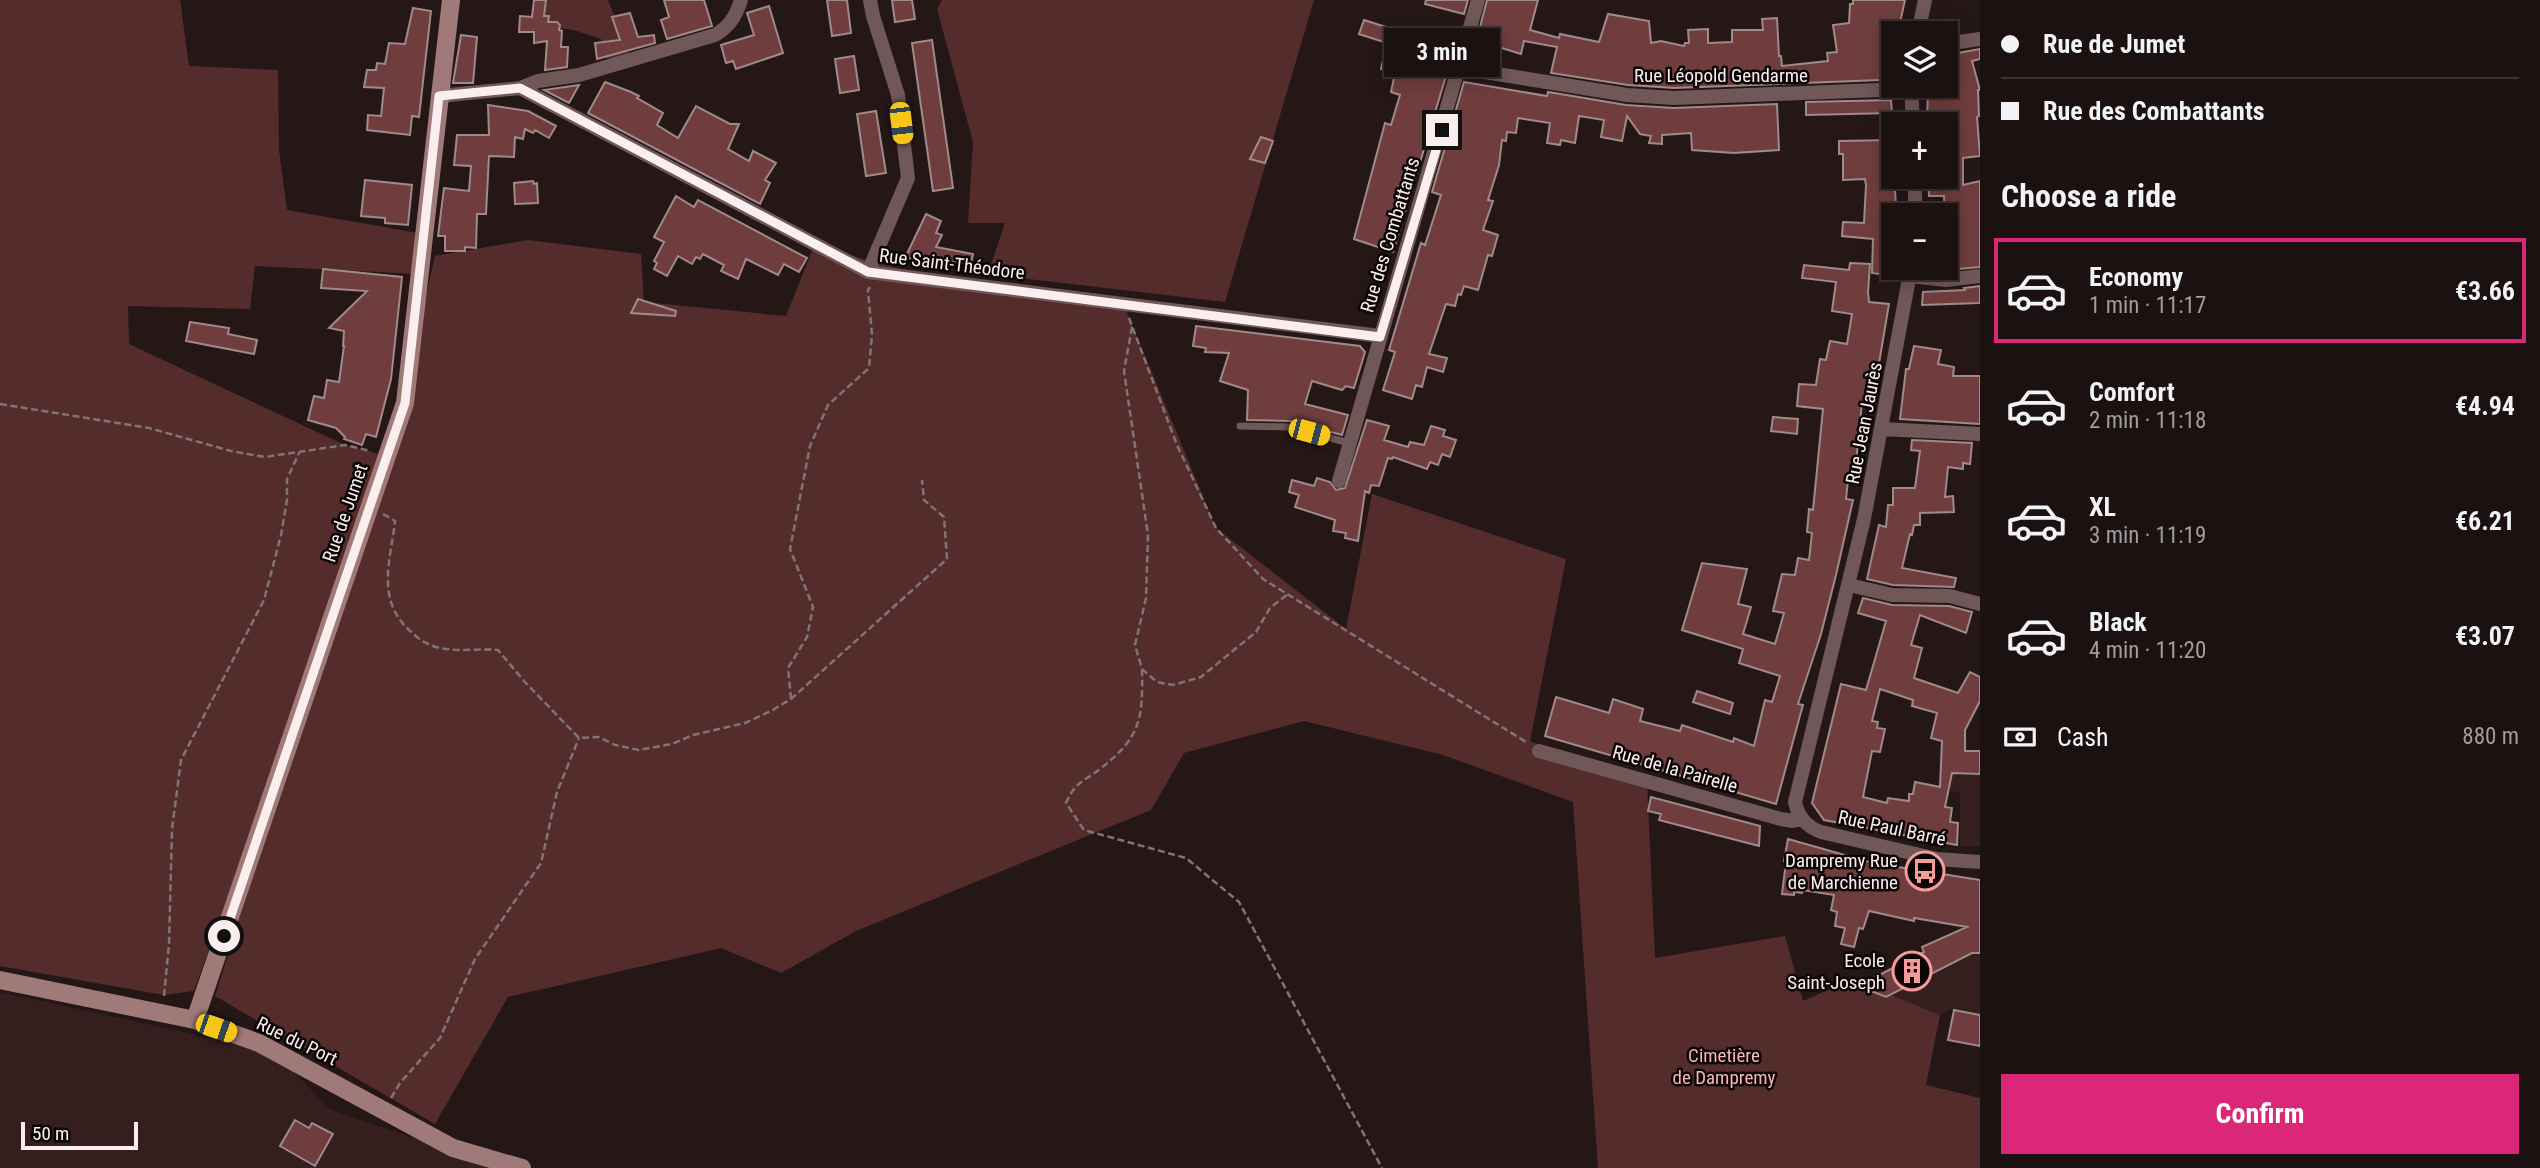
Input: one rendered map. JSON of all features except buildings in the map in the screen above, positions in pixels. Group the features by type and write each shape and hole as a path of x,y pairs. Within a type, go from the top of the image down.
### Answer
{"street":[{"name":"Rue de Jumet","path":"195,1020 405,403 449,0"},
{"path":"439,96 520,88 579,75 715,35 726,28 737,12 741,0"},
{"path":"870,0 898,95 908,178 873,273"},
{"name":"Rue des Combattants","path":"1339,481 1478,0"},
{"path":"1921,21 1925,0"},
{"path":"1958,42 1980,39"},
{"name":"Rue Léopold Gendarme","path":"1460,68 1627,95 1674,98 1854,92 1881,88"},
{"name":"Rue Saint-Théodore","path":"520,88 873,273 1380,337"},
{"path":"1958,279 1980,276"},
{"name":"Rue Jean Jaurès","path":"1801,818 1796,807 1796,791 1849,585 1910,280"},
{"path":"1882,429 1980,434"},
{"path":"1849,585 1892,595 1950,596 1980,604"},
{"name":"Rue de la Pairelle","path":"1539,751 1781,820 1793,821 1801,818"},
{"name":"Rue Paul Barré","path":"1801,818 1812,828 1826,834 1937,859 1980,862"},
{"name":"Rue du Port","path":"0,980 195,1020 259,1043 453,1148 522,1168"}],"lane":[{"path":"1240,426 1289,427 1349,443"}],"path":[{"path":"791,699 788,668 807,637 813,607 790,548 801,486 808,468 810,446 828,405 869,368 872,335 868,290 873,273"},
{"path":"1382,1168 1239,902 1186,858 1084,830 1066,803 1073,788 1125,748 1139,722 1142,701 1142,668 1135,645 1146,598 1148,535 1124,372 1132,327 1177,445 1216,528 1263,579 1539,751"},
{"path":"0,404 149,428 231,451 265,457 345,445 387,456"},
{"path":"162,1014 169,944 172,829 181,760 264,600 281,535 287,500 287,479 299,453"},
{"path":"370,507 395,520 386,587 397,618 415,636 434,647 498,650 579,738 599,737 615,745 639,750 672,744 693,735 745,723 791,699 947,559 944,517 924,500 922,480"},
{"path":"1142,668 1157,682 1173,685 1201,677 1256,632 1270,608 1288,594"},
{"path":"400,1083 440,1038 475,958 541,863 557,792 579,738"}],"shaded area":[{"path":"1971,671 1980,675 1980,705 1967,731 1966,750 1980,751 1980,846 1960,846 1960,793 1938,786 1942,722"},
{"path":"1969,927 1980,928 1980,1016 1953,1009 1940,1015 1864,984 1923,951 1922,946"},
{"path":"0,992 276,1052 329,1109 502,1168 0,1168"}],"green space":[{"name":"Cimetière de Dampremy","path":"0,0 180,0 189,66 278,70 279,150 287,210 424,234 419,274 255,266 250,309 128,306 129,344 345,445 386,456 396,427 435,256 528,240 641,254 644,302 786,316 814,246 962,285 1124,305 1216,528 1346,629 1372,494 1566,559 1530,741 1579,762 1647,781 1655,958 1785,936 1803,1001 1853,979 1940,1015 1926,1085 1980,1098 1980,1168 1598,1168 1573,802 1443,755 1304,721 1184,753 1151,810 856,931 781,973 721,948 508,997 435,1124 215,996 376,486 194,991 164,995 0,966"},
{"path":"534,0 608,0 632,60 603,58 601,39 574,30 532,25"},
{"path":"942,0 1314,0 1225,302 978,273 992,262 1005,223 968,223 973,142 937,9"}],"place":[{"name":"Dampremy Rue de Marchienne","path":"1925,871"},
{"name":"Ecole Saint-Joseph","path":"1912,971"}],"route":[{"path":"224,936 405,403 439,96 520,88 814,246 868,272 1380,337 1442,130"}]}
